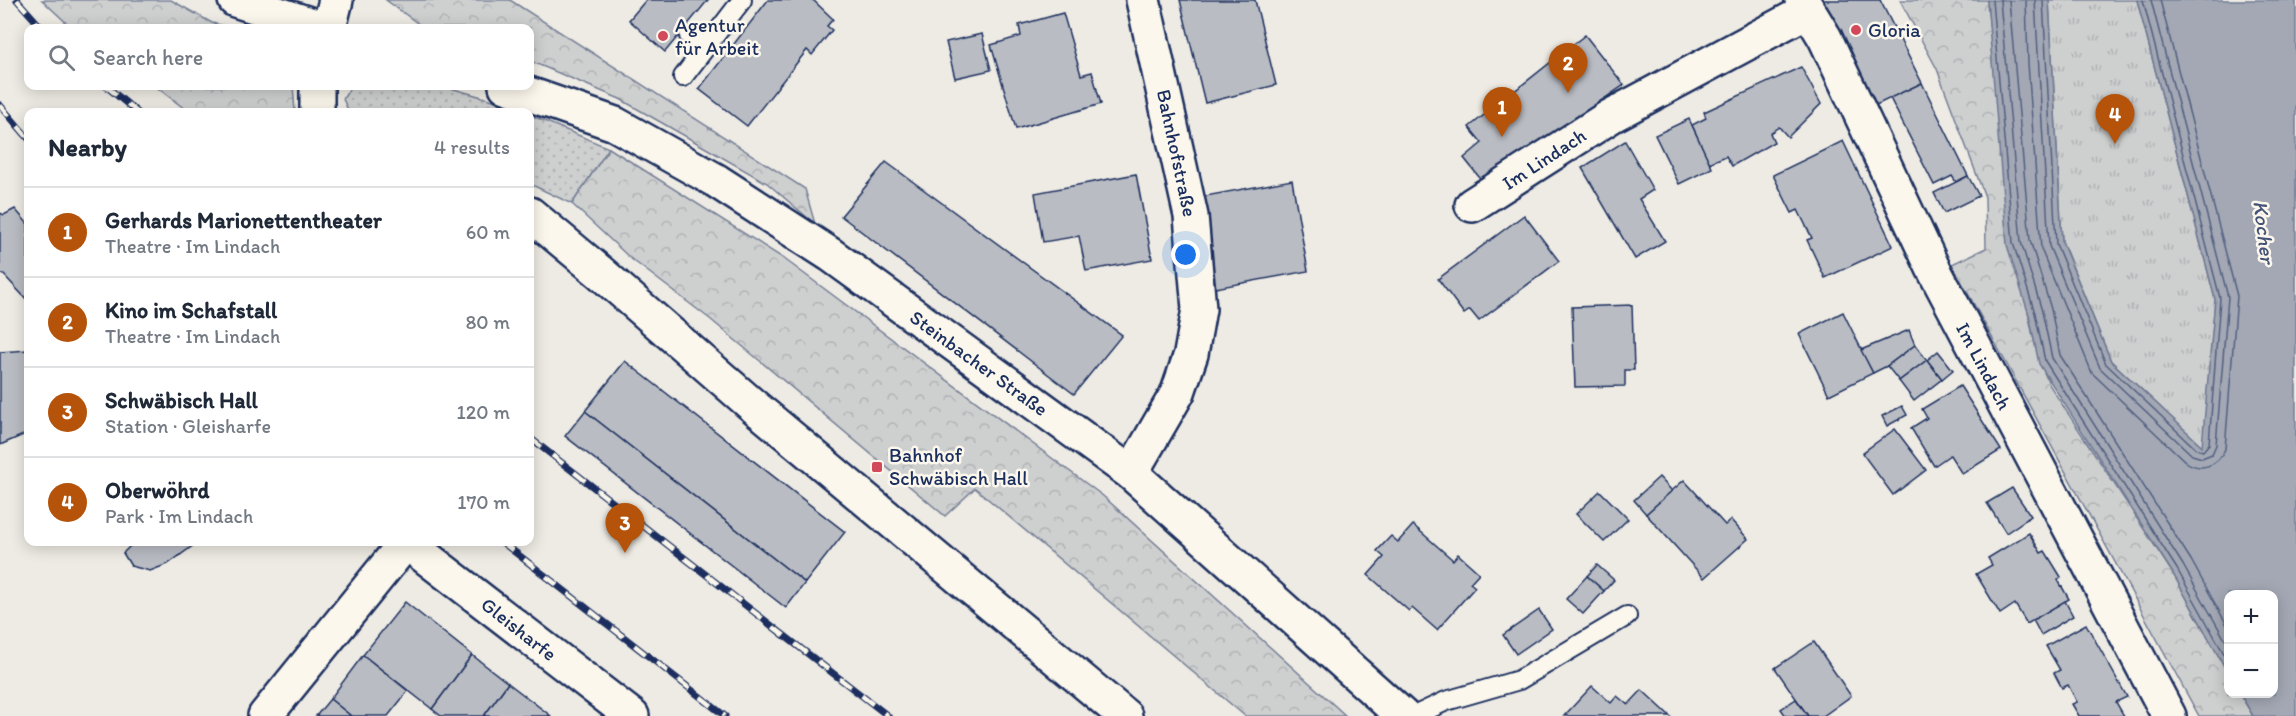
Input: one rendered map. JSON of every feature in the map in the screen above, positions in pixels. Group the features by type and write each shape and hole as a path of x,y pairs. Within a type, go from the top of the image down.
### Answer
{"street":[{"path":"235,0 310,24"},
{"path":"330,24 336,0"},
{"name":"Bahnhofstraße","path":"1131,473 1178,392 1191,354 1199,309 1191,216 1143,0"},
{"name":"Im Lindach","path":"1472,206 1611,116 1805,6 1825,38 1933,268 2169,716"},
{"path":"317,90 317,108"},
{"name":"Steinbacher Straße","path":"517,90 615,124 715,180 831,255 1131,473 1403,716"},
{"path":"534,217 750,403 1125,716"},
{"name":"Gleisharfe","path":"265,716 403,546"},
{"name":"Gleisharfe","path":"411,546 616,711"}],"lane":[{"path":"684,77 742,0"},
{"path":"690,36 706,47"},
{"path":"1414,716 1446,701 1519,680 1627,616"}],"green space":[{"path":"42,0 171,0 216,24 68,24"},
{"path":"386,0 510,0 805,189 815,224 767,183 620,99 534,63 534,24 419,24"},
{"path":"1900,0 1987,0 2025,293 2032,331 2043,368 2050,386 2172,572 2224,666 2224,698 2242,698 2253,716 2199,716 1952,264 1986,248 1985,197 1937,69"},
{"path":"2049,0 2137,0 2215,299 2203,447 2111,361 2062,241"},
{"path":"160,90 293,90 295,108 184,108"},
{"path":"349,90 457,90 514,108 347,108 343,99"},
{"path":"534,117 609,148 572,204 534,186"},
{"path":"609,148 783,258 1103,496 1346,716 1245,716 975,488 945,516 710,319 630,258 572,204"}],"water":[{"name":"Kocher","path":"1987,0 2049,0 2062,242 2111,361 2202,446 2215,299 2137,0 2296,0 2296,716 2253,716 2242,698 2278,698 2278,590 2224,590 2224,666 2172,572 2039,364 2029,315 2007,245"}],"building":[{"name":"Agentur für Arbeit","path":"646,0 708,0 665,52 629,20"},
{"path":"768,0 813,0 833,19 827,26 832,30 812,55 807,50 747,126 699,89"},
{"path":"1180,0 1255,0 1276,85 1205,103"},
{"path":"1815,0 1880,0 1922,83 1872,107"},
{"path":"1063,13 1081,75 1092,72 1101,104 1016,129 991,45 1021,36 1019,25"},
{"path":"982,34 991,70 955,78 946,42"},
{"path":"1585,35 1624,85 1483,182 1464,158 1482,143 1469,127"},
{"path":"1801,67 1821,104 1788,137 1779,127 1770,133 1774,142 1732,166 1726,156 1709,163 1692,125 1706,118 1704,112"},
{"path":"1922,83 1968,176 1956,182 1952,176 1934,185 1890,98"},
{"path":"1689,119 1712,168 1679,184 1655,135"},
{"path":"1625,141 1653,190 1639,199 1665,241 1635,259 1582,168"},
{"path":"1843,141 1893,246 1825,278 1807,240 1812,238 1798,210 1792,213 1773,175"},
{"path":"886,162 1122,335 1074,394 841,216"},
{"path":"1136,174 1152,259 1086,271 1079,236 1043,242 1035,193"},
{"path":"1968,176 1979,196 1944,213 1934,193"},
{"path":"1292,180 1308,271 1216,288 1200,197"},
{"path":"15,209 24,219 24,297 3,274 0,274 0,213 4,215"},
{"path":"1524,215 1559,261 1479,321 1470,310 1464,314 1438,279"},
{"path":"1632,305 1634,370 1625,370 1625,386 1575,387 1572,307"},
{"path":"1843,312 1873,373 1829,395 1799,334"},
{"path":"1909,330 1915,345 1887,366 1873,373 1861,350"},
{"path":"1915,345 1927,360 1899,381 1887,366"},
{"path":"24,350 24,435 0,445 0,352"},
{"path":"1938,351 1953,370 1942,379 1927,360"},
{"path":"1927,360 1942,379 1914,401 1899,381"},
{"path":"625,361 845,532 805,583 585,411"},
{"path":"1960,386 2001,450 1962,474 1950,455 1934,466 1911,428 1927,418 1922,409"},
{"path":"1902,406 1907,415 1887,426 1882,416"},
{"path":"585,411 805,583 786,608 565,436"},
{"path":"1895,429 1926,470 1893,495 1862,453"},
{"path":"1659,477 1672,491 1646,514 1634,500"},
{"path":"1684,480 1725,525 1731,520 1748,539 1704,578 1646,514"},
{"path":"2012,488 2031,516 2006,533 1987,503"},
{"path":"1600,491 1628,519 1604,542 1576,514"},
{"path":"1413,525 1453,560 1458,554 1479,573 1470,583 1475,587 1437,630 1412,608 1409,611 1368,575 1384,557 1377,551 1391,536 1398,542"},
{"path":"2029,533 2041,553 2045,551 2061,577 2058,580 2069,599 2027,624 2015,604 2000,614 1976,574 1992,565 1988,558"},
{"path":"130,546 193,546 168,564 150,571 131,566 123,553"},
{"path":"1597,565 1614,580 1604,591 1587,576"},
{"path":"1587,576 1604,591 1583,614 1566,599"},
{"path":"2065,601 2073,616 2041,635 2033,620"},
{"path":"405,602 472,655 432,709 363,655"},
{"path":"1539,610 1552,629 1516,654 1503,635"},
{"path":"2086,624 2127,697 2116,702 2124,716 2079,716 2072,704 2077,702 2068,685 2062,688 2054,673 2060,670 2046,646"},
{"path":"1814,642 1851,696 1823,716 1808,716 1775,668"},
{"path":"363,655 408,691 388,716 351,716 330,699"},
{"path":"472,655 508,683 484,716 441,716 432,709"},
{"path":"508,683 551,716 484,716"},
{"path":"1592,686 1611,703 1617,696 1628,705 1642,690 1670,716 1564,716"},
{"path":"330,699 351,716 316,716"},
{"path":"1796,699 1808,716 1786,716 1781,709"}],"railway":[{"path":"17,0 38,24"},
{"path":"111,90 132,108"},
{"path":"0,105 24,133"},
{"path":"534,441 888,716"},
{"path":"507,546 725,716"}],"place":[{"name":"Gloria","path":"1856,30"},
{"name":"Agentur für Arbeit","path":"663,36"},
{"name":"Kino im Schafstall","path":"1568,93"},
{"name":"Gerhards Marionettentheater","path":"1502,137"},
{"name":"Oberwöhrd","path":"2115,144"},
{"name":"Bahnhof Schwäbisch Hall","path":"877,467"},
{"name":"Schwäbisch Hall","path":"625,553"}]}
